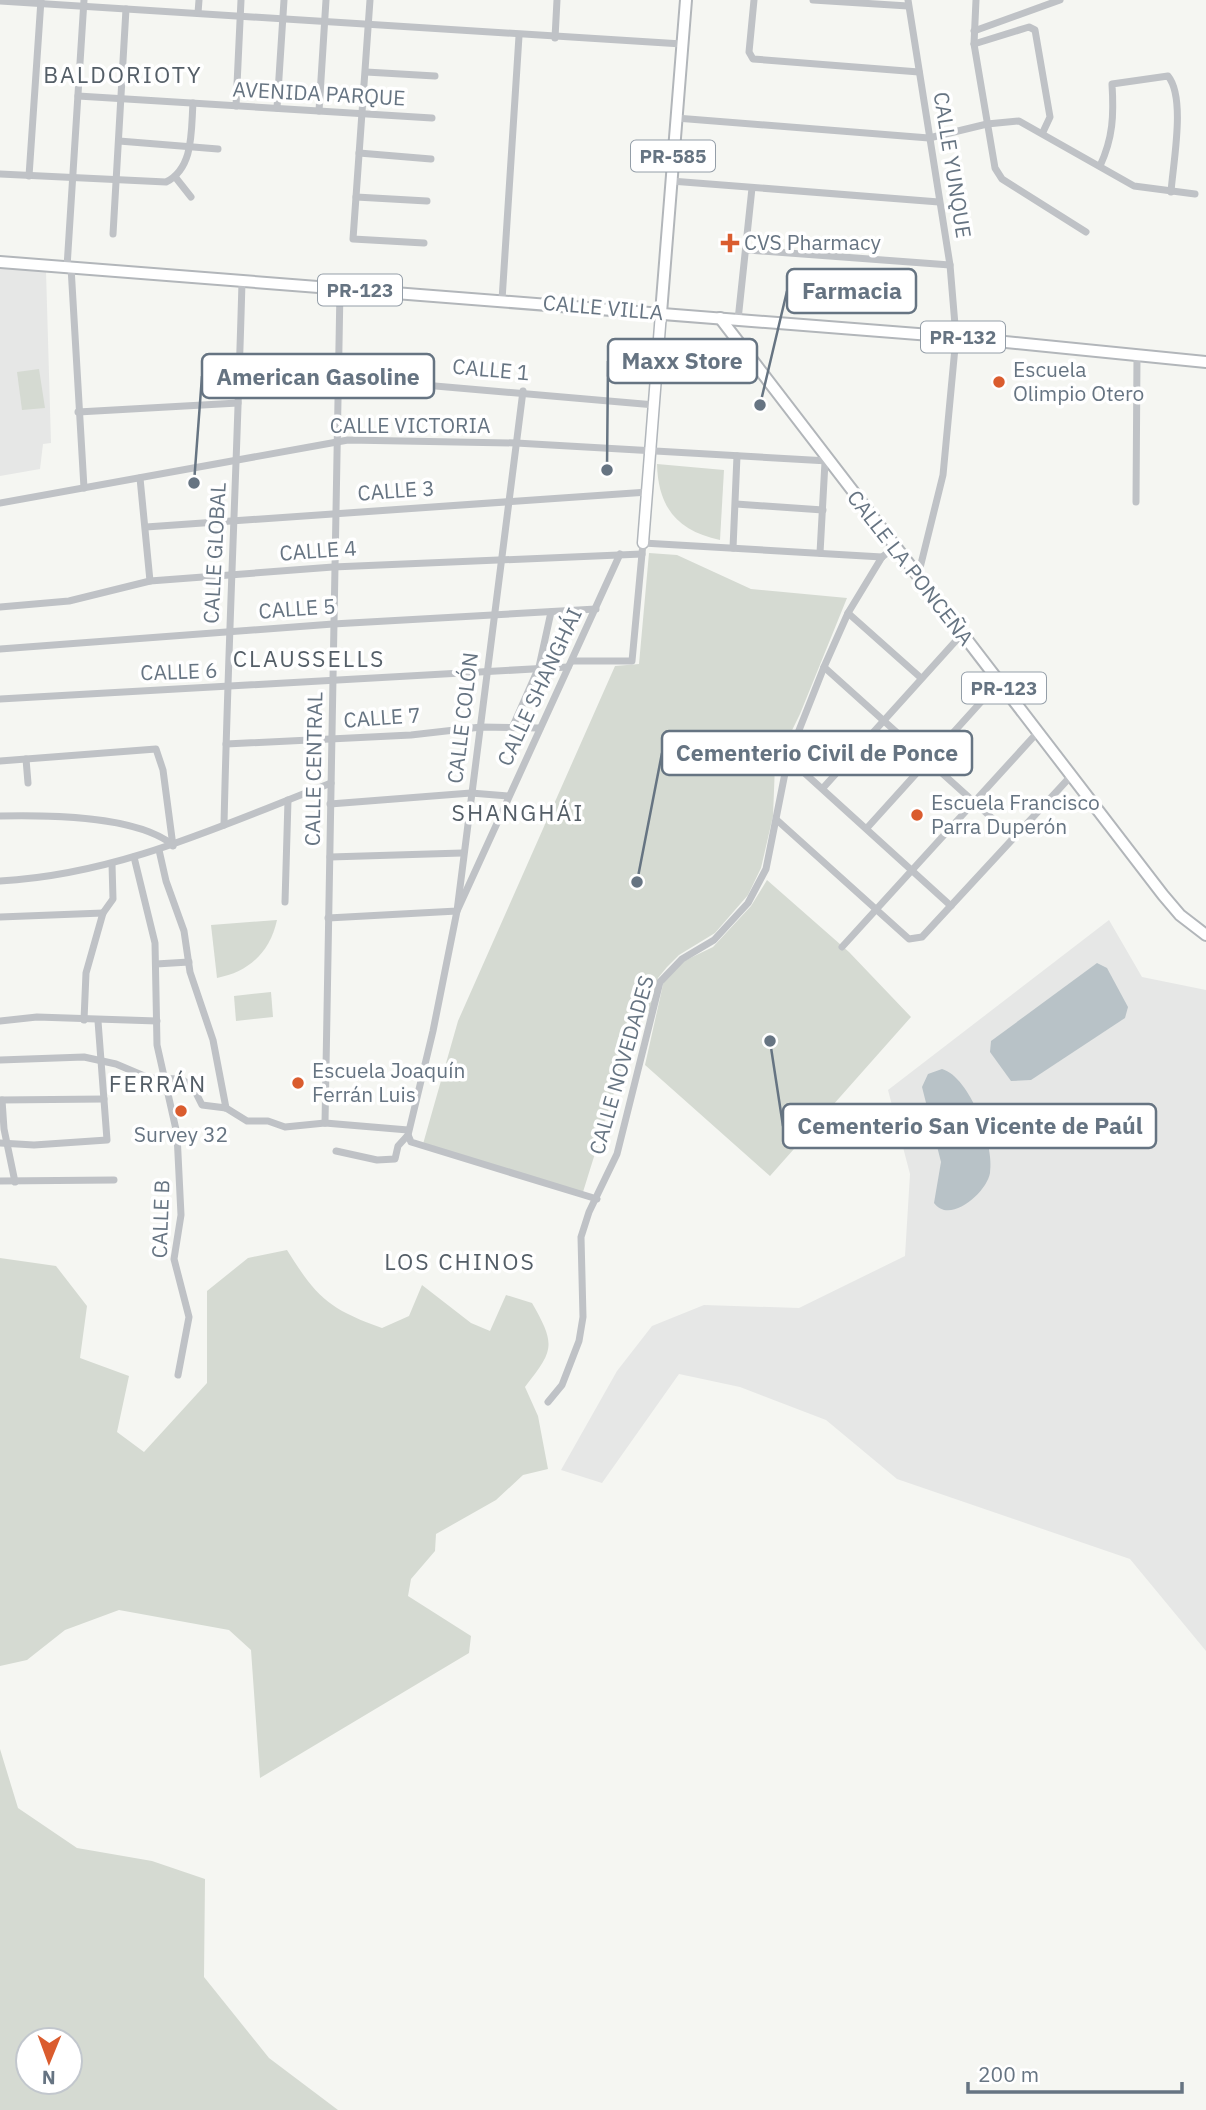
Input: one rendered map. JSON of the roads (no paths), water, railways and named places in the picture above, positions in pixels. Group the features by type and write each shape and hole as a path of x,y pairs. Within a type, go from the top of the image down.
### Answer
{"main road":[{"name":"PR-585","path":"661,313 686,0"},
{"name":"CALLE VILLA","path":"0,262 956,337 1206,362"},
{"name":"CALLE LA PONCEÑA","path":"720,318 894,548 1180,915 1206,935"}],"street":[{"path":"198,13 199,0"},
{"path":"236,106 241,0"},
{"path":"277,108 284,0"},
{"path":"319,111 326,0"},
{"path":"370,0 353,239 424,243"},
{"path":"555,38 557,0"},
{"path":"754,0 749,52 754,59 919,72"},
{"path":"813,0 908,3"},
{"path":"976,0 974,44 995,168 1002,179 1086,232"},
{"path":"974,31 1060,0"},
{"path":"0,1 83,3 125,9 325,23 682,44"},
{"path":"29,176 41,1"},
{"path":"83,3 69,267 84,488"},
{"name":"CALLE YUNQUE","path":"908,3 950,265 956,337 943,475 918,578"},
{"path":"113,234 125,9"},
{"path":"974,44 1029,27 1035,30 1050,117 1043,132"},
{"path":"502,300 519,36"},
{"path":"366,72 435,76"},
{"path":"1100,166 1110,145 1114,116 1112,83 1168,76 1174,83 1177,116 1171,192"},
{"name":"AVENIDA PARQUE","path":"78,96 432,118"},
{"path":"0,174 166,183 176,178 185,164 193,103"},
{"path":"676,118 929,138 987,124 1019,121 1043,132 1134,187 1195,194"},
{"path":"119,141 218,149"},
{"path":"359,153 431,159"},
{"path":"176,178 191,197"},
{"path":"671,181 939,202"},
{"path":"738,320 748,250 752,188"},
{"path":"356,197 427,201"},
{"path":"748,250 950,265"},
{"name":"CALLE GLOBAL","path":"224,825 226,688 230,575 236,520 243,282"},
{"name":"CALLE CENTRAL","path":"325,1124 340,289"},
{"name":"PR-585","path":"643,542 661,313"},
{"path":"1136,502 1137,356"},
{"name":"CALLE 1","path":"240,369 523,391 654,405"},
{"name":"CALLE COLÓN","path":"408,1132 433,1031 457,911 462,853 481,727 523,391"},
{"path":"78,412 239,403"},
{"name":"CALLE VICTORIA","path":"0,503 337,441 516,443 827,461"},
{"path":"733,548 737,456"},
{"path":"820,554 827,461"},
{"path":"140,478 150,581"},
{"name":"CALLE 3","path":"146,527 648,492"},
{"path":"736,504 823,510"},
{"path":"642,554 643,542 882,558"},
{"name":"CALLE NOVEDADES","path":"548,1402 562,1385 579,1341 583,1317 580,1244 589,1212 617,1154 660,982 682,959 714,940 748,903 766,869 778,821 788,758 824,667 848,613 882,558 894,548"},
{"name":"CALLE SHANGHÁI","path":"457,911 620,554"},
{"name":"CALLE 4","path":"0,607 90,597 150,581 334,567 642,554"},
{"name":"CALLE 6","path":"0,699 11,701 333,682 632,661 642,554"},
{"name":"CALLE 5","path":"0,649 228,631 596,609"},
{"path":"513,726 539,667 551,612"},
{"path":"848,613 921,678"},
{"path":"823,788 962,635"},
{"path":"824,667 1013,837"},
{"path":"867,828 999,682"},
{"name":"CALLE 7","path":"226,744 481,727 540,728"},
{"path":"842,947 1037,733"},
{"path":"0,761 156,748 163,770 173,846"},
{"path":"788,758 951,906"},
{"path":"26,759 28,783"},
{"path":"778,821 909,939 922,937 1071,776"},
{"path":"0,881 54,876 173,846 331,783"},
{"path":"330,804 471,793 508,796"},
{"path":"285,902 288,800"},
{"path":"0,816 39,817 137,828 162,837 173,846"},
{"path":"159,850 213,1040 226,1108"},
{"path":"330,857 462,853"},
{"name":"CALLE B","path":"134,857 155,943 157,1045 175,1119 179,1165 181,1215 174,1259 189,1317 178,1375"},
{"path":"84,1020 86,973 103,913 112,904 114,863"},
{"path":"328,918 457,911"},
{"path":"0,916 103,913"},
{"path":"156,964 189,962"},
{"path":"0,1021 37,1017 157,1021"},
{"path":"4,1143 34,1145 107,1140 104,1062 98,1021"},
{"path":"0,1060 84,1057 130,1068 146,1077 175,1077 188,1083 202,1105 226,1108 247,1121 268,1121 285,1126 325,1124 408,1132"},
{"path":"15,1182 4,1143 1,1100 104,1099"},
{"path":"408,1132 411,1142 597,1199"},
{"path":"336,1151 377,1160 395,1159 398,1146 408,1132"},
{"path":"0,1181 114,1180"}],"place":[{"name":"CVS Pharmacy","path":"730,243"},
{"name":"Escuela Olimpio Otero","path":"999,382"},
{"name":"Farmacia","path":"760,405"},
{"name":"Maxx Store","path":"607,470"},
{"name":"American Gasoline","path":"194,483"},
{"name":"Escuela Francisco Parra Duperón","path":"917,815"},
{"name":"Cementerio Civil de Ponce","path":"637,882"},
{"name":"Cementerio San Vicente de Paúl","path":"770,1041"},
{"name":"Escuela Joaquín Ferrán Luis","path":"298,1083"},
{"name":"Survey 32","path":"181,1111"}],"district":[{"name":"BALDORIOTY","path":"123,75"},
{"name":"CLAUSSELLS","path":"309,659"},
{"name":"SHANGHÁI","path":"518,813"},
{"name":"FERRÁN","path":"158,1084"},
{"name":"LOS CHINOS","path":"460,1262"}]}
